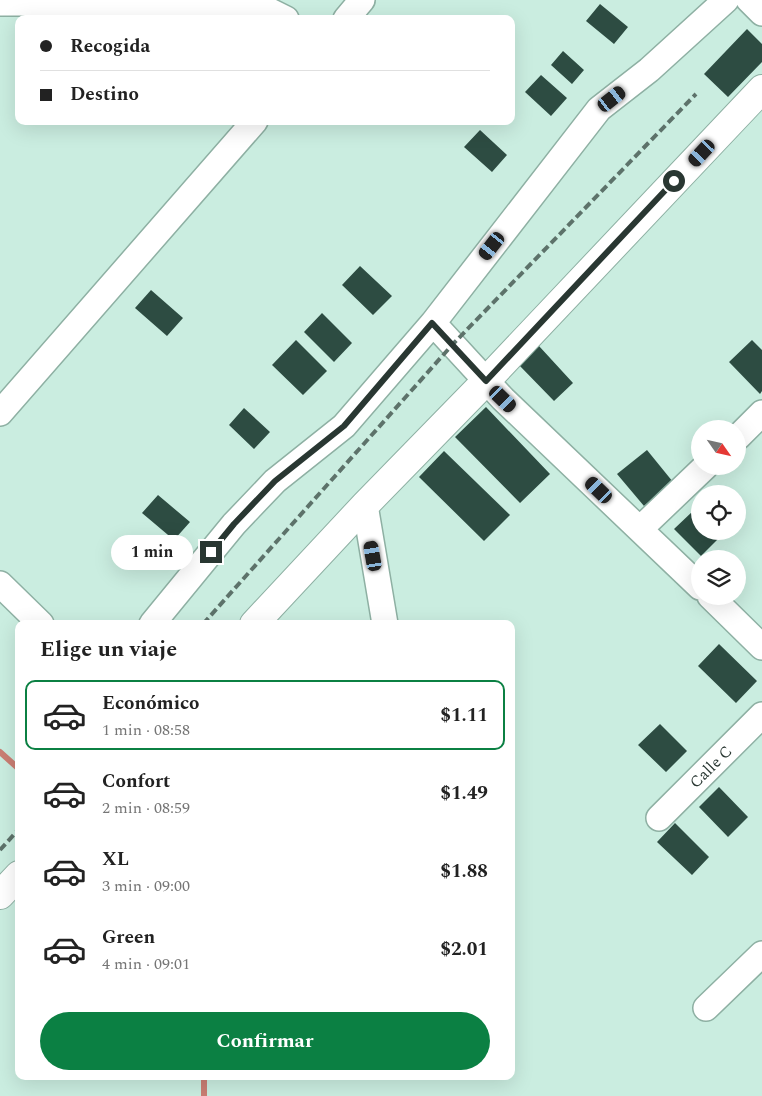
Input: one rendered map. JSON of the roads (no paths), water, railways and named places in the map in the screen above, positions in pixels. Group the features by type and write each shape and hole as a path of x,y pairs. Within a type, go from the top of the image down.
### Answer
{"main road":[{"path":"258,620 762,89"},
{"path":"0,895 15,879"}],"street":[{"path":"349,15 362,0"},
{"path":"155,620 234,524 275,481 344,426 432,323 599,109 649,70 726,0"},
{"path":"749,0 762,13"},
{"path":"0,3 46,2 270,11 278,15"},
{"path":"0,412 252,125"},
{"path":"432,323 486,381 691,578"},
{"path":"746,429 762,413"},
{"path":"640,529 697,475"},
{"path":"365,505 383,620"},
{"path":"0,584 38,620"},
{"path":"719,605 762,647"},
{"name":"Calle C","path":"659,818 762,715"},
{"path":"706,1008 762,954"}],"waterway":[{"path":"0,752 15,765"},
{"path":"204,1080 204,1096"}],"railway":[{"path":"207,620 453,344 696,94"},
{"path":"0,850 15,833"}]}
